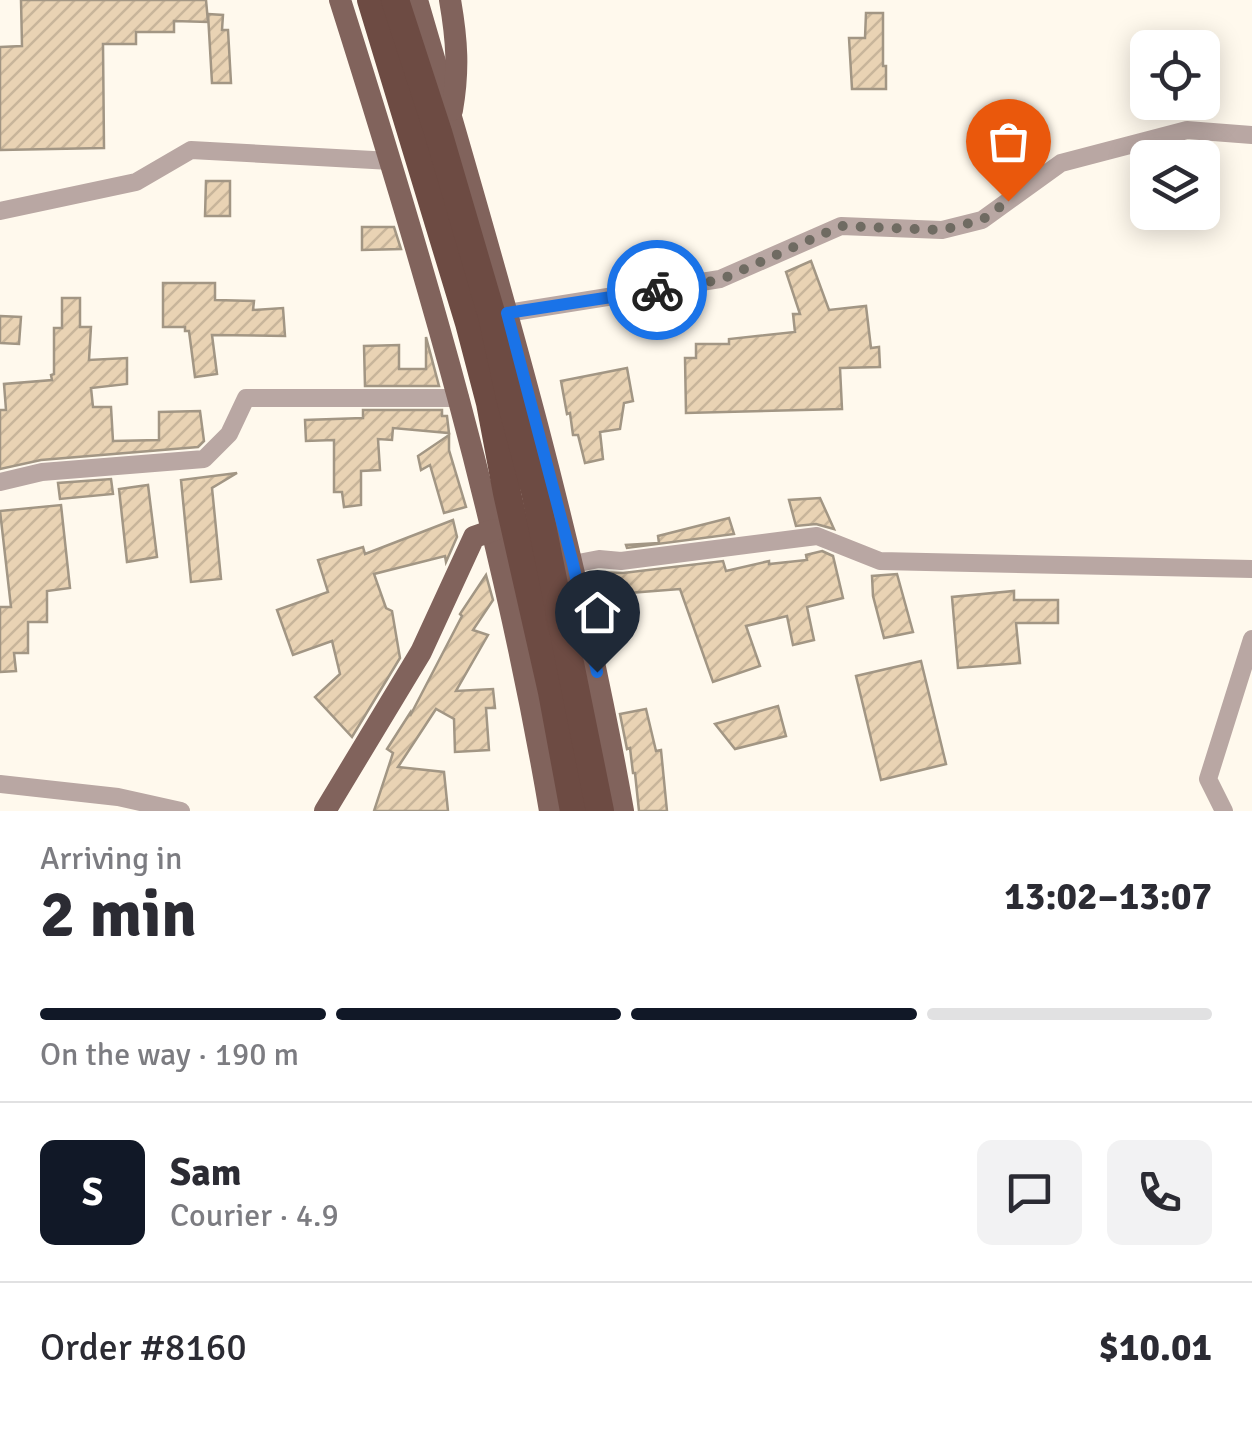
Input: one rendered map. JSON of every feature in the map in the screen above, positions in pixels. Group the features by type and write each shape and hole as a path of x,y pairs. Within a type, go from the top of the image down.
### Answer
{"highway":[{"path":"371,0 490,403 574,811"},
{"path":"395,0 492,316 535,491 600,811"}],"main road":[{"path":"340,0 460,398 532,700 550,811"},
{"path":"417,0 507,313 573,564 623,811"},
{"path":"450,0 458,72 451,116"},
{"path":"325,811 421,652 474,537 494,530"}],"street":[{"path":"507,313 720,280 841,226 942,230 982,220 1061,163 1187,130 1252,136"},
{"path":"0,211 136,182 192,150 391,161"},
{"path":"0,482 42,472 204,460 229,434 246,398 460,398"},
{"path":"573,564 817,536 880,560 1252,569"},
{"path":"1224,811 1208,780 1252,639"},
{"path":"0,784 118,797 181,811"}],"building":[{"path":"21,0 206,0 208,22 174,21 174,32 136,32 136,44 103,44 104,148 0,150 0,47 22,46"},
{"path":"866,13 883,13 886,89 852,89 849,38 865,38"},
{"path":"208,14 223,15 222,30 228,30 231,83 212,83"},
{"path":"206,181 230,181 230,216 205,216"},
{"path":"362,227 394,227 401,249 362,250"},
{"path":"811,261 829,310 866,306 871,348 879,347 880,367 840,368 842,409 686,413 685,358 696,358 696,344 729,344 729,339 795,332 793,314 800,314 786,272"},
{"path":"163,283 215,283 215,300 254,301 253,310 283,308 285,336 212,335 217,374 195,377 189,331 185,327 163,327"},
{"path":"62,298 80,298 80,327 91,327 89,360 127,358 127,384 91,388 93,407 111,407 113,441 159,440 159,412 200,411 204,441 198,447 41,460 0,469 0,410 6,410 4,384 52,380 54,328 62,328"},
{"path":"0,316 21,317 19,344 0,343"},
{"path":"426,337 439,386 365,386 364,346 399,345 399,369 426,369"},
{"path":"627,368 633,401 624,403 620,429 600,432 603,459 585,463 578,435 573,435 561,381"},
{"path":"363,410 442,410 442,416 447,416 449,433 393,428 392,440 378,439 380,470 361,471 361,505 344,507 342,492 334,492 334,440 306,441 305,420 363,418"},
{"path":"449,435 449,450 466,507 444,513 430,465 421,470 418,456"},
{"path":"237,473 212,488 221,579 191,582 181,480"},
{"path":"111,479 113,494 60,499 58,483"},
{"path":"148,485 157,557 127,562 119,489"},
{"path":"820,498 834,529 816,524 796,526 789,500"},
{"path":"61,505 70,588 47,591 47,622 28,622 28,653 14,653 16,671 0,672 0,607 11,607 0,511"},
{"path":"729,518 734,534 627,548 626,545 659,543 658,536"},
{"path":"453,520 457,537 446,562 445,556 374,574 386,608 392,611 400,658 352,737 315,697 340,674 332,641 293,655 277,610 328,592 318,560 363,547 365,554"},
{"path":"822,551 833,556 843,598 807,607 814,640 793,645 787,616 746,626 760,666 713,682 680,589 629,593 635,619 620,622 622,634 608,637 597,572 623,573 723,561 726,571 769,561 807,560 806,555"},
{"path":"897,574 913,632 884,638 872,576"},
{"path":"486,575 493,600 473,630 488,635 456,691 493,689 495,708 486,708 489,750 455,752 454,719 436,709 398,767 444,772 448,811 374,811 393,753 387,749 410,716 460,614"},
{"path":"1014,591 1014,600 1058,600 1058,623 1016,623 1020,663 958,668 952,597"},
{"path":"921,661 946,764 881,780 856,676"},
{"path":"778,706 786,736 735,749 715,724"},
{"path":"646,709 656,751 661,750 667,811 639,811 635,773 620,714"}],"way so far":[{"path":"657,290 720,280 841,226 942,230 982,220 1008,201"}],"route":[{"path":"597,672 507,313 657,290"}]}
